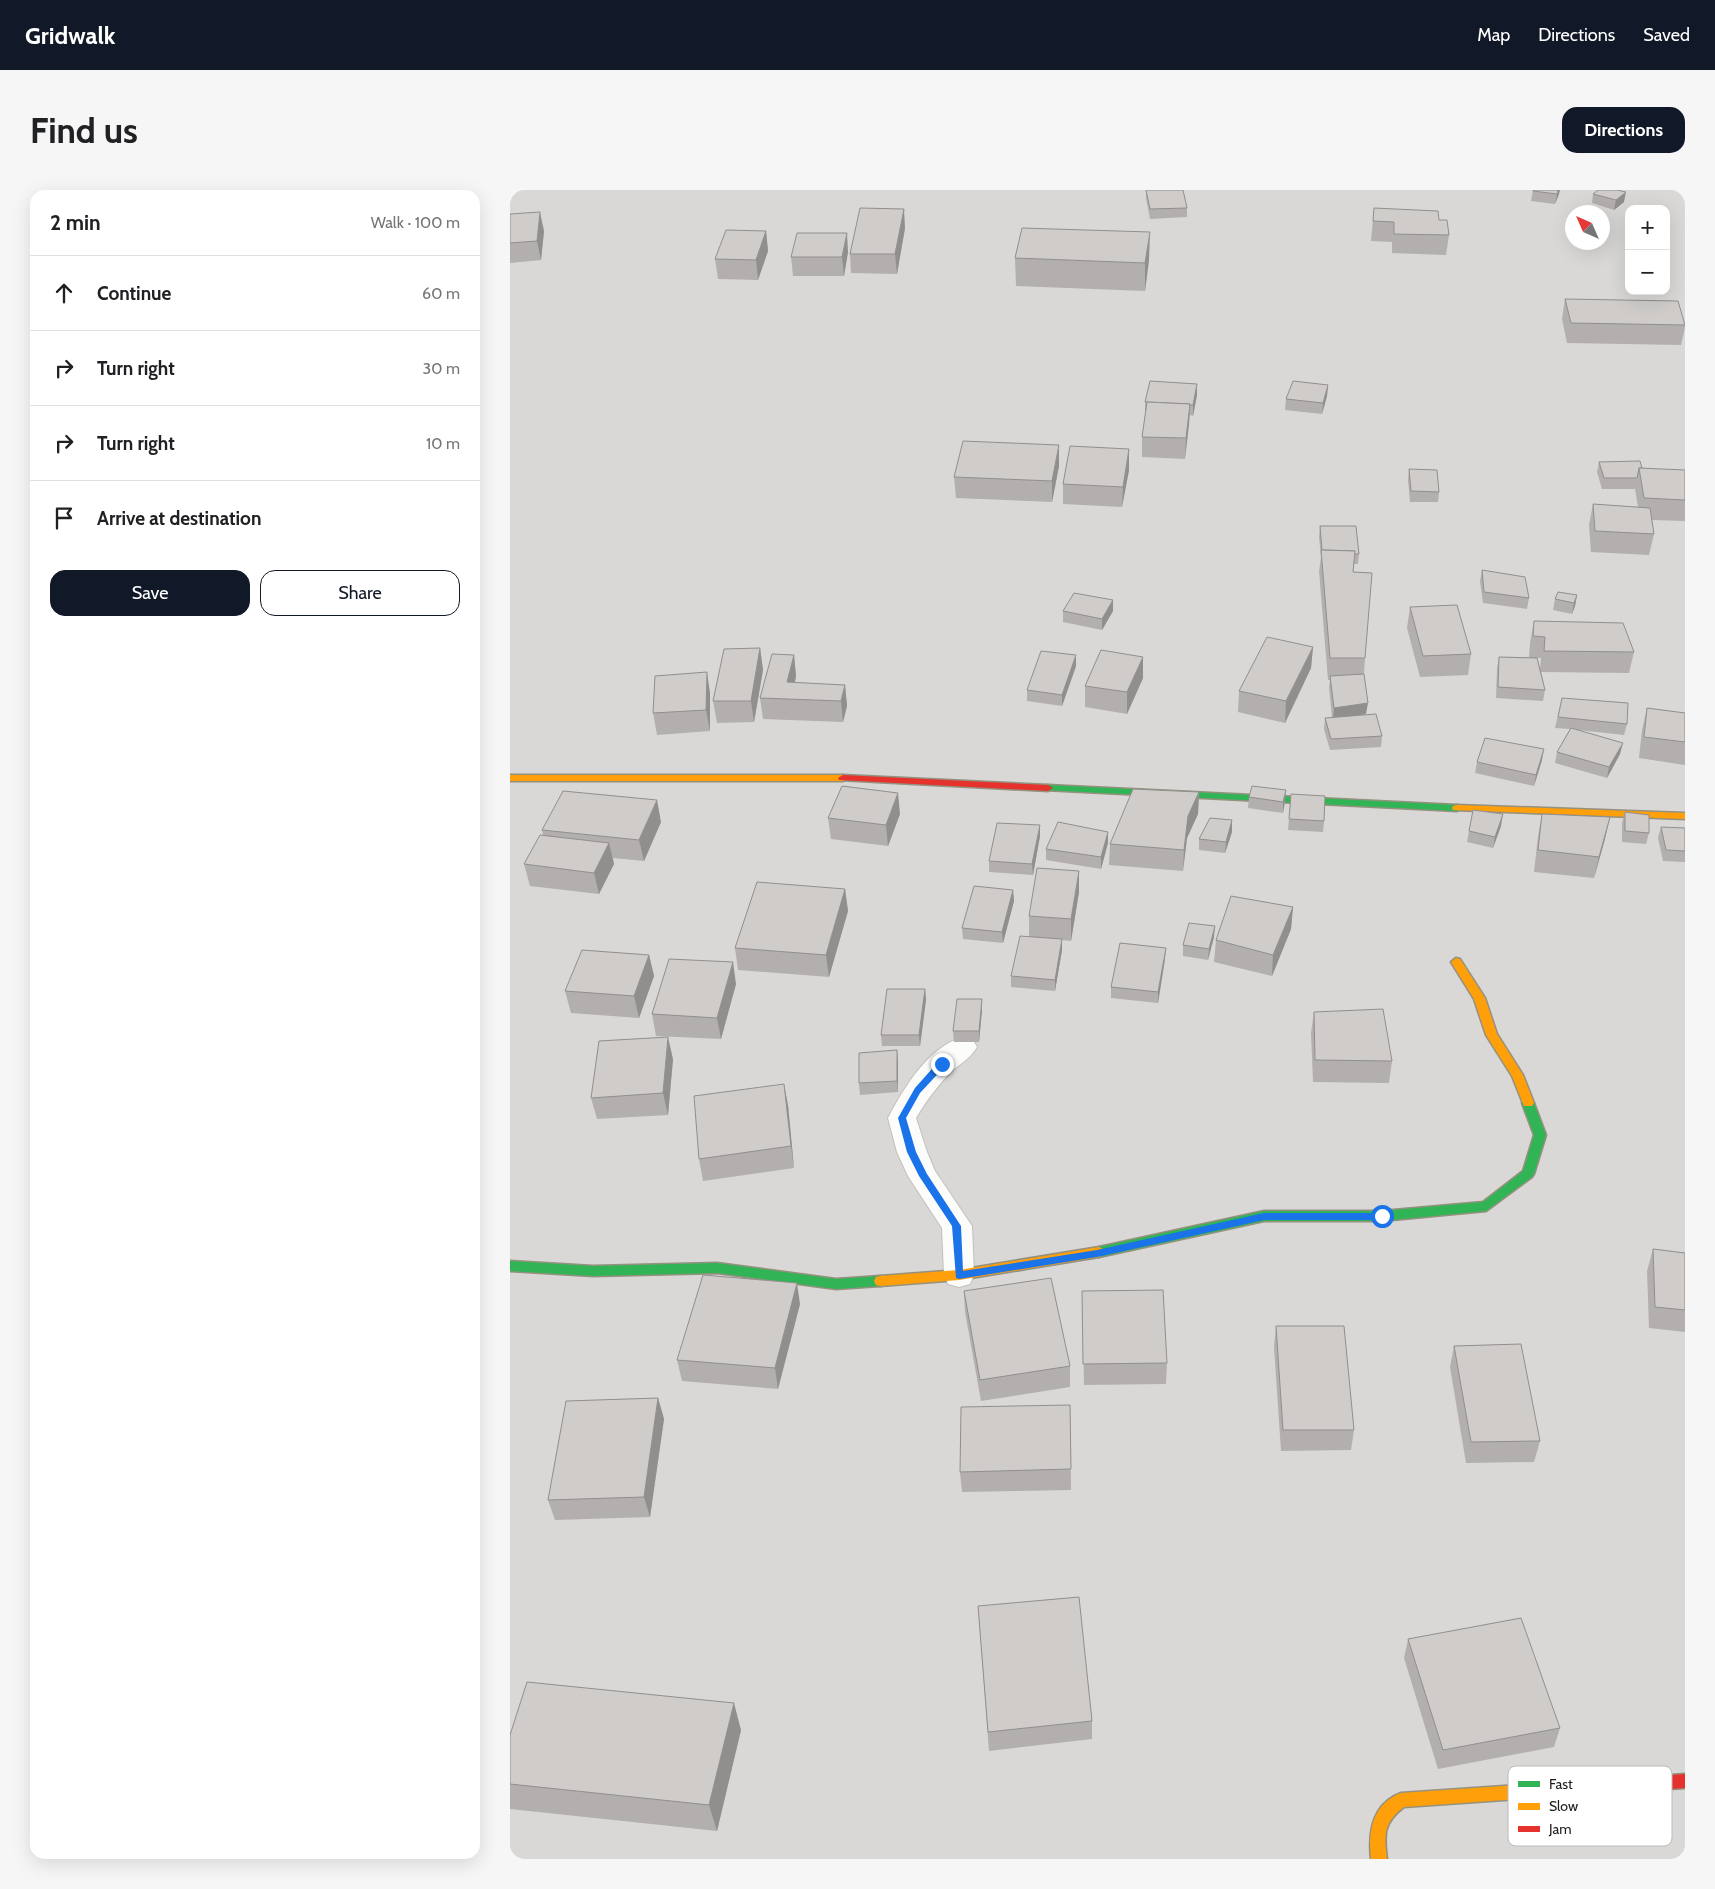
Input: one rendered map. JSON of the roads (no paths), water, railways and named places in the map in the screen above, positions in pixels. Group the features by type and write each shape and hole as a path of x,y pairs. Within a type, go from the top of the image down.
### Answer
{"street":[{"path":"510,778 855,778 1508,810 1685,816"},
{"path":"510,1266 593,1271 717,1268 836,1284 959,1275 1097,1253 1264,1216 1382,1216 1486,1206 1528,1174 1540,1135 1517,1075 1492,1035 1478,998 1456,962"},
{"path":"959,1275 957,1226 923,1176 912,1152 902,1118 918,1091 942,1064 963,1047"},
{"path":"1672,1782 1685,1781"},
{"path":"1379,1859 1376,1834 1385,1810 1401,1800 1508,1793"}]}
